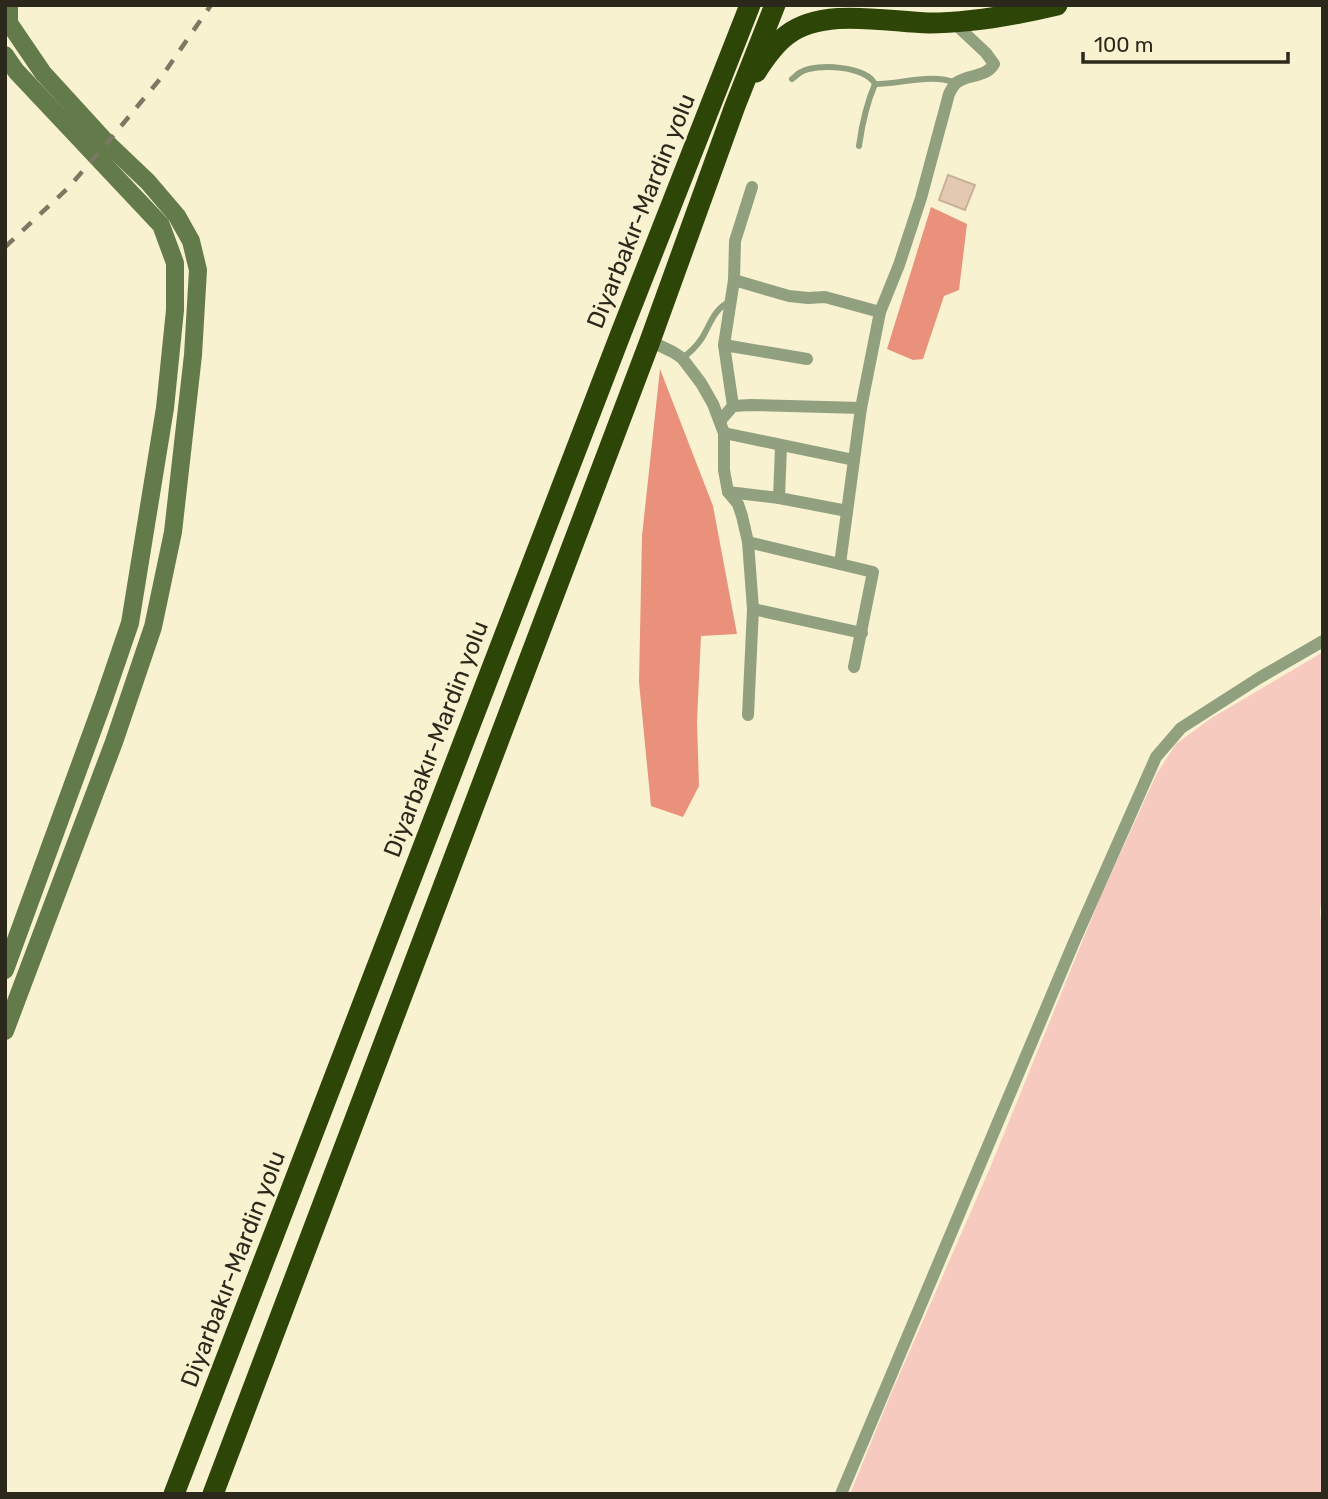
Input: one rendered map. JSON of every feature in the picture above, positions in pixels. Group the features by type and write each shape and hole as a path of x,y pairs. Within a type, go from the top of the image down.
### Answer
{"highway":[{"name":"Diyarbakır-Mardin yolu","path":"174,1494 750,5"},
{"name":"Diyarbakır-Mardin yolu","path":"213,1494 775,5"},
{"path":"735,106 763,61 786,35 808,24 845,17 929,23 975,21 1057,5"}],"street":[{"path":"5,1031 114,742 153,627 173,532 193,355 198,270 191,241 177,216 43,73 9,23 9,5"},
{"path":"840,564 861,408 880,312 899,265 949,93 956,83 984,73 994,64 953,22"},
{"path":"5,55 16,71 162,225 175,263 175,299 166,408 130,623 5,970"},
{"path":"722,427 733,406 724,345 734,280 735,241 752,187"},
{"path":"734,280 789,296 825,297 880,312"},
{"path":"650,341 682,359 701,383 722,427 728,492 738,504 743,516 748,542 753,609 748,715"},
{"path":"724,345 807,359"},
{"path":"733,406 861,408"},
{"path":"722,427 781,446 854,460"},
{"path":"779,498 781,446"},
{"path":"728,492 779,498 847,512"},
{"path":"748,542 873,572 854,667"},
{"path":"753,609 862,633"},
{"path":"841,1494 1074,942 1156,757 1181,728 1323,641"}],"lane":[{"path":"792,79 802,71 819,67 840,68 858,71 872,79 875,84"},
{"path":"875,84 943,78 956,83"},
{"path":"859,146 867,102 875,84"},
{"path":"682,359 702,338 715,314 731,301"}],"shaded area":[{"path":"931,207 967,224 959,290 944,296 923,359 913,360 887,349"},
{"path":"660,369 713,506 737,634 701,636 697,721 699,786 683,817 651,806 639,682 642,536"},
{"path":"1323,652 1323,897 1320,918 1323,924 1323,1494 850,1494 990,1168 1100,898 1157,773 1176,744 1210,719"}],"building":[{"path":"948,175 975,185 965,210 939,200"}],"railway":[{"path":"5,247 68,188 107,143 160,79 211,5"}]}
